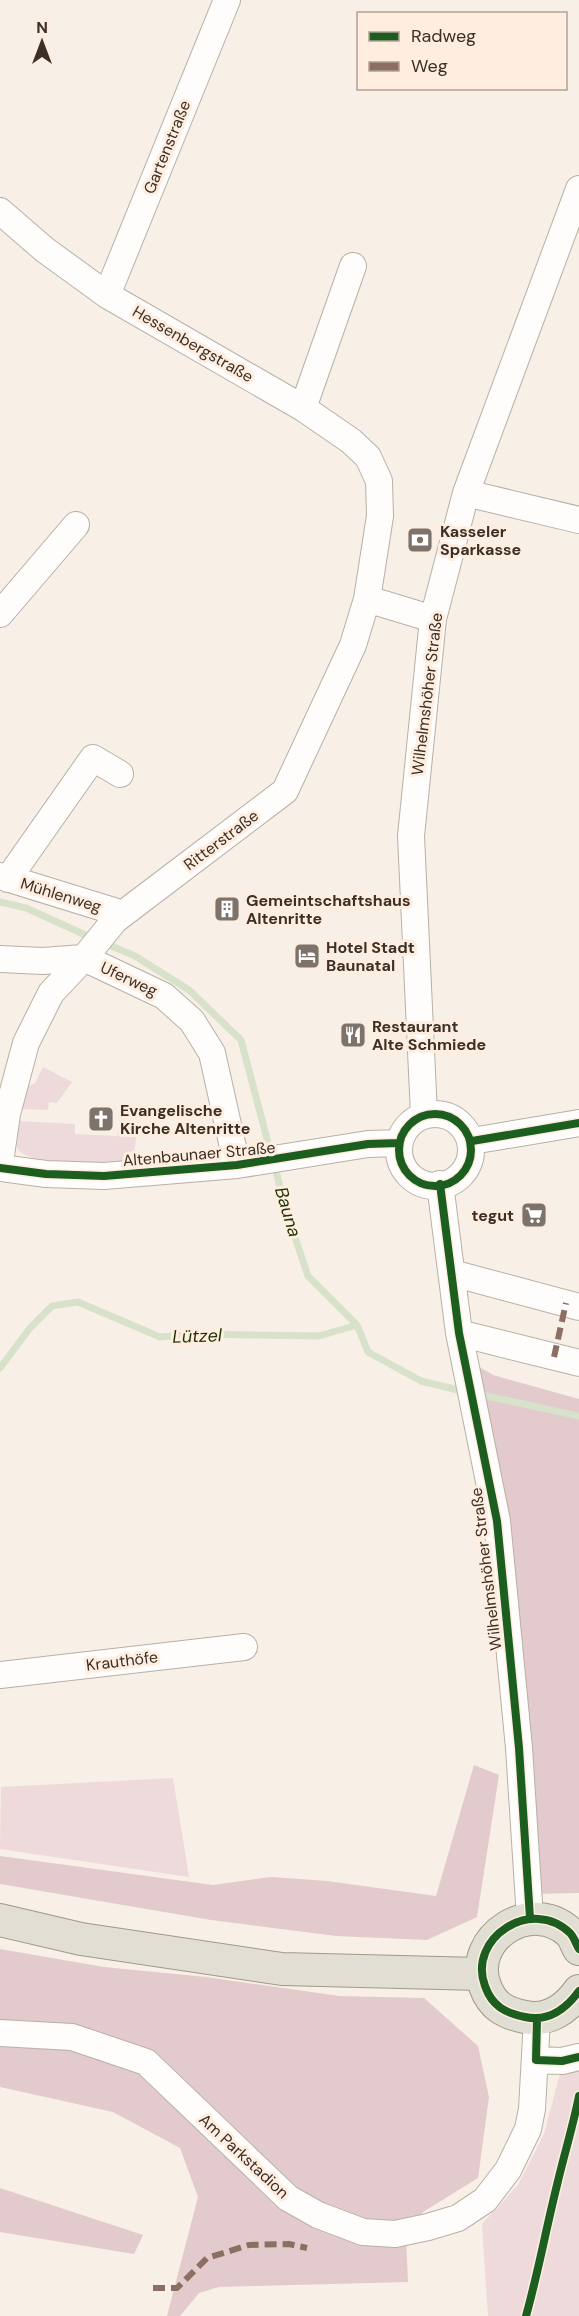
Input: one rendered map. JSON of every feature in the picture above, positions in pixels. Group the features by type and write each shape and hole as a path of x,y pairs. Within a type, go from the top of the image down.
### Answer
{"main road":[{"path":"579,1949 571,1934 551,1921 530,1918 504,1927 487,1948 480,1974 490,2000 511,2014 537,2019 562,2011 579,1991"},
{"path":"0,1920 81,1939 282,1969 480,1974"}],"street":[{"name":"Gartenstraße","path":"107,295 227,0"},
{"name":"Wilhelmshöher Straße","path":"424,1115 411,836 433,619 466,493 579,189"},
{"name":"Hessenbergstraße","path":"0,211 45,249 107,295 303,408 351,441 368,458 379,481"},
{"path":"303,408 353,266"},
{"name":"Ritterstraße","path":"0,1162 7,1114 26,1043 51,993 117,920 285,791 353,645 367,599 380,516 379,481"},
{"path":"466,493 579,520"},
{"path":"0,614 76,525"},
{"path":"367,599 433,619"},
{"path":"4,878 93,758 120,774"},
{"name":"Mühlenweg","path":"4,878 117,920"},
{"path":"0,959 42,961 88,954"},
{"name":"Uferweg","path":"88,954 164,996 192,1021 212,1053 229,1120 237,1165"},
{"path":"444,1114 460,1122 471,1141 471,1159 457,1180 440,1184 422,1184 411,1178 401,1164 399,1143 407,1126 424,1115 444,1114"},
{"path":"471,1141 579,1123"},
{"name":"Altenbaunaer Straße","path":"0,1168 46,1174 104,1176 264,1162 368,1144 399,1143"},
{"name":"Wilhelmshöher Straße","path":"440,1184 461,1345 497,1521 519,1749 530,1918"},
{"path":"452,1273 579,1307"},
{"path":"461,1345 579,1363"},
{"name":"Krauthöfe","path":"0,1675 244,1647"},
{"name":"Am Parkstadion","path":"0,2033 72,2037 146,2061 288,2198 318,2215 363,2232 394,2234 458,2218 485,2200 508,2170 528,2129 532,2109 537,2019"},
{"path":"536,2060 562,2061 579,2057"}],"shaded area":[{"path":"43,1067 72,1082 57,1103 49,1102 48,1110 22,1109 29,1086 35,1083"},
{"path":"16,1121 75,1124 75,1134 117,1136 118,1128 128,1123 137,1131 133,1161 54,1161 26,1155 18,1149 15,1142"},
{"path":"464,1358 493,1375 579,1399 579,1893 529,1894 519,1748"},
{"path":"474,1765 499,1775 477,1917 427,1940 336,1936 211,1920 0,1884 0,1856 213,1885 271,1877 327,1881 436,1896"},
{"path":"173,1778 189,1877 0,1849 1,1787"},
{"path":"0,1949 104,1967 206,1977 339,1996 424,1998 478,2046 489,2097 478,2178 423,2212 406,2238 408,2282 219,2287 199,2293 180,2316 167,2316 198,2197 180,2148 113,2112 0,2087"},
{"path":"579,2065 579,2316 488,2316 482,2224 518,2185 544,2134 561,2070"},
{"path":"0,2188 143,2235 134,2254 0,2232"}],"waterway":[{"name":"Bauna","path":"0,902 26,908 92,938"},
{"name":"Bauna","path":"102,942 135,956 189,990 241,1040 271,1154"},
{"name":"Bauna","path":"274,1164 287,1214 308,1276 357,1325 368,1352 421,1381 466,1392"},
{"name":"Lützel","path":"0,1368 30,1328 52,1306 78,1302 160,1337 200,1334 319,1336 357,1325"},
{"name":"Bauna","path":"477,1394 579,1416"}],"marked path":[{"path":"554,1357 566,1303"},
{"path":"153,2288 177,2288 207,2258 249,2245 289,2244 307,2248"}],"cycle path":[{"path":"435,1114 455,1120 465,1130 471,1150 465,1170 455,1180 435,1186 415,1180 405,1170 399,1150 405,1130 415,1120 435,1114"},
{"path":"472,1141 579,1123"},
{"path":"0,1168 46,1174 104,1176 237,1165 368,1144 399,1143"},
{"path":"440,1184 459,1333 497,1521 519,1748 530,1918"},
{"path":"579,1949 570,1933 555,1923 538,1919 522,1921 506,1928 494,1938 485,1952 482,1968 485,1986 491,1999 505,2011 518,2015 533,2018 549,2016 556,2013 579,1991"},
{"path":"537,2019 536,2060 562,2061 579,2057"},
{"path":"526,2316 579,2096"}],"place":[{"name":"Kasseler Sparkasse","path":"420,540"},
{"name":"Gemeintschaftshaus Altenritte","path":"227,909"},
{"name":"Hotel Stadt Baunatal","path":"307,956"},
{"name":"Restaurant Alte Schmiede","path":"353,1035"},
{"name":"Evangelische Kirche Altenritte","path":"101,1119"},
{"name":"tegut","path":"534,1215"}]}
